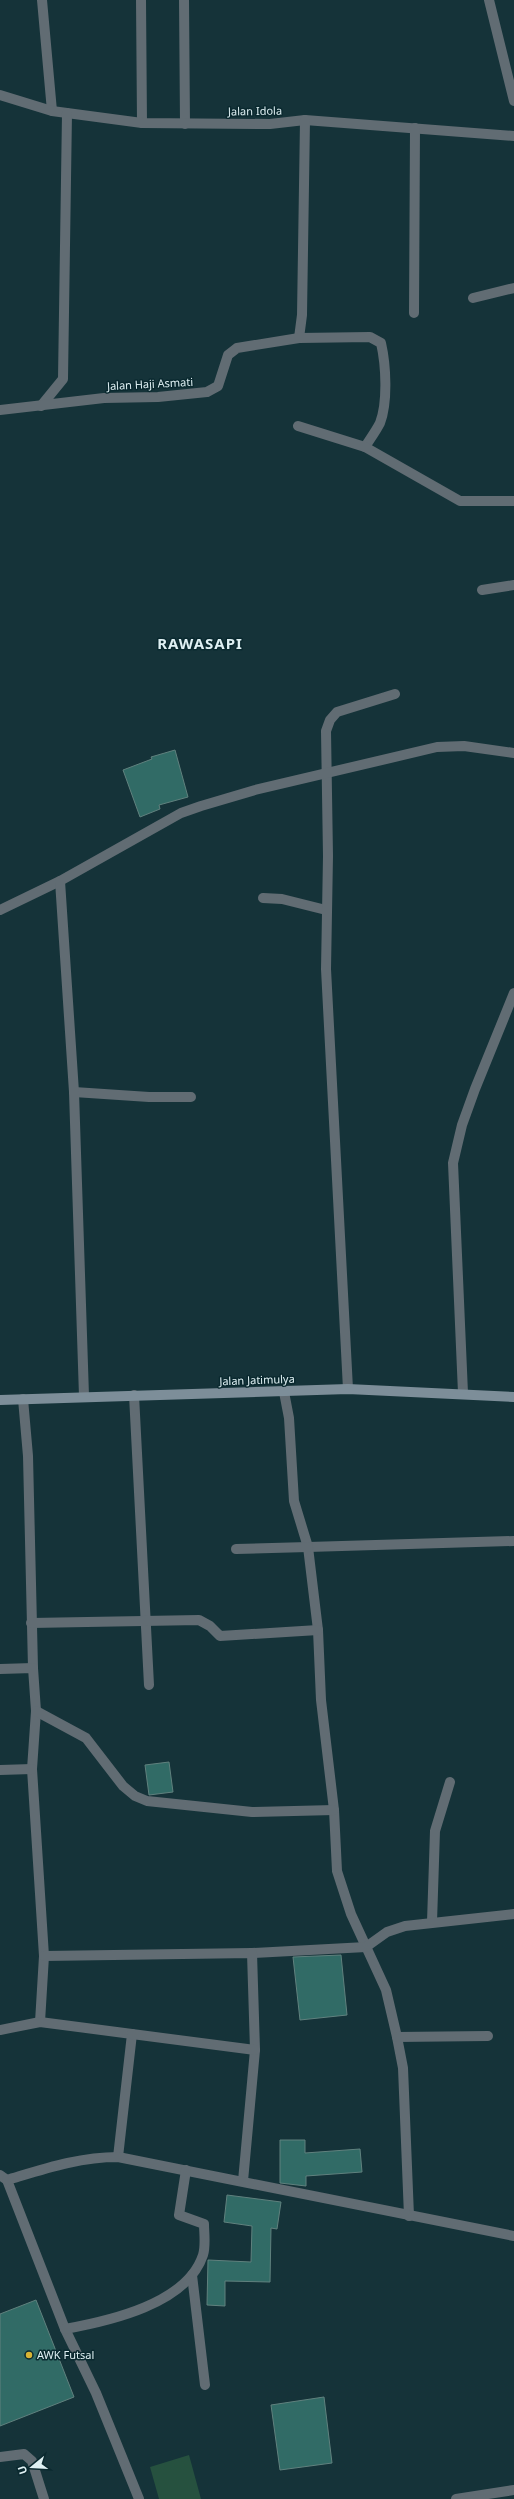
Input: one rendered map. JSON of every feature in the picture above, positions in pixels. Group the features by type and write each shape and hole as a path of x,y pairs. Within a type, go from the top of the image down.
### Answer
{"main road":[{"name":"Jalan Jatimulya","path":"0,1400 84,1396 284,1392 348,1389 463,1393 514,1397"}],"street":[{"path":"42,0 52,111"},
{"path":"140,0 142,123"},
{"path":"184,0 185,124"},
{"path":"489,0 514,101"},
{"name":"Jalan Idola","path":"0,95 52,111 142,123 270,124 306,120 514,136"},
{"path":"42,406 63,378 67,113"},
{"path":"299,338 302,315 306,120"},
{"path":"414,313 415,128"},
{"path":"473,298 514,288"},
{"name":"Jalan Haji Asmati","path":"0,410 104,398 158,397 207,392 218,386 228,355 237,348 299,338 370,337 381,343 385,362 383,412 379,424 365,447"},
{"path":"298,426 365,447 460,501 514,501"},
{"path":"482,590 514,585"},
{"path":"348,1389 326,969 328,856 326,731 330,720 337,712 395,694"},
{"path":"0,910 60,882 181,813 256,790 450,745 514,753"},
{"path":"60,882 74,1092 84,1396"},
{"path":"263,898 282,899 326,910"},
{"path":"463,1393 453,1163 462,1125 514,993"},
{"path":"74,1092 149,1097 191,1097"},
{"path":"284,1392 289,1418 294,1501 308,1547 318,1630 321,1700 334,1810 337,1871 351,1914 386,1990 397,2037 403,2068 409,2216"},
{"path":"134,1395 148,1685"},
{"path":"23,1399 28,1456 31,1623 36,1712 32,1769 44,1956 40,2022"},
{"path":"236,1549 514,1541"},
{"path":"31,1623 199,1620 220,1636 318,1630"},
{"path":"0,1668 33,1668"},
{"path":"36,1712 86,1738 123,1786 135,1796 147,1801 252,1812 334,1810"},
{"path":"0,1770 32,1769"},
{"path":"432,1922 435,1831 450,1782"},
{"path":"44,1956 252,1953 366,1947 387,1932 405,1926 514,1914"},
{"path":"243,2181 255,2050 252,1953"},
{"path":"0,2030 40,2022 255,2050"},
{"path":"118,2157 132,2034"},
{"path":"397,2037 488,2036"},
{"path":"139,2499 96,2393 65,2329 3,2178 65,2162 94,2157 118,2157 514,2236"},
{"path":"65,2329 102,2322 135,2312 165,2296 192,2275 203,2254 204,2224 179,2214 186,2170"},
{"path":"192,2275 205,2385"},
{"path":"0,2457 24,2454 34,2467 44,2499"},
{"path":"456,2499 514,2490"}],"green space":[{"path":"189,2455 201,2499 159,2499 150,2467"}],"building":[{"path":"175,750 188,797 159,805 160,809 140,817 123,770 152,759 151,757"},
{"path":"169,1762 173,1792 149,1795 145,1765"},
{"path":"341,1955 347,2015 300,2020 293,1957"},
{"path":"280,2140 305,2140 305,2153 360,2149 362,2172 306,2176 306,2186 280,2183"},
{"path":"227,2195 281,2202 277,2229 271,2228 270,2282 225,2281 225,2306 207,2305 208,2260 251,2262 252,2226 224,2222"},
{"name":"AWK Futsal","path":"36,2300 74,2397 0,2426 0,2314"},
{"path":"324,2397 332,2463 280,2470 271,2405"}],"place":[{"name":"AWK Futsal","path":"29,2355"}],"district":[{"name":"RAWASAPI","path":"200,644"}]}
